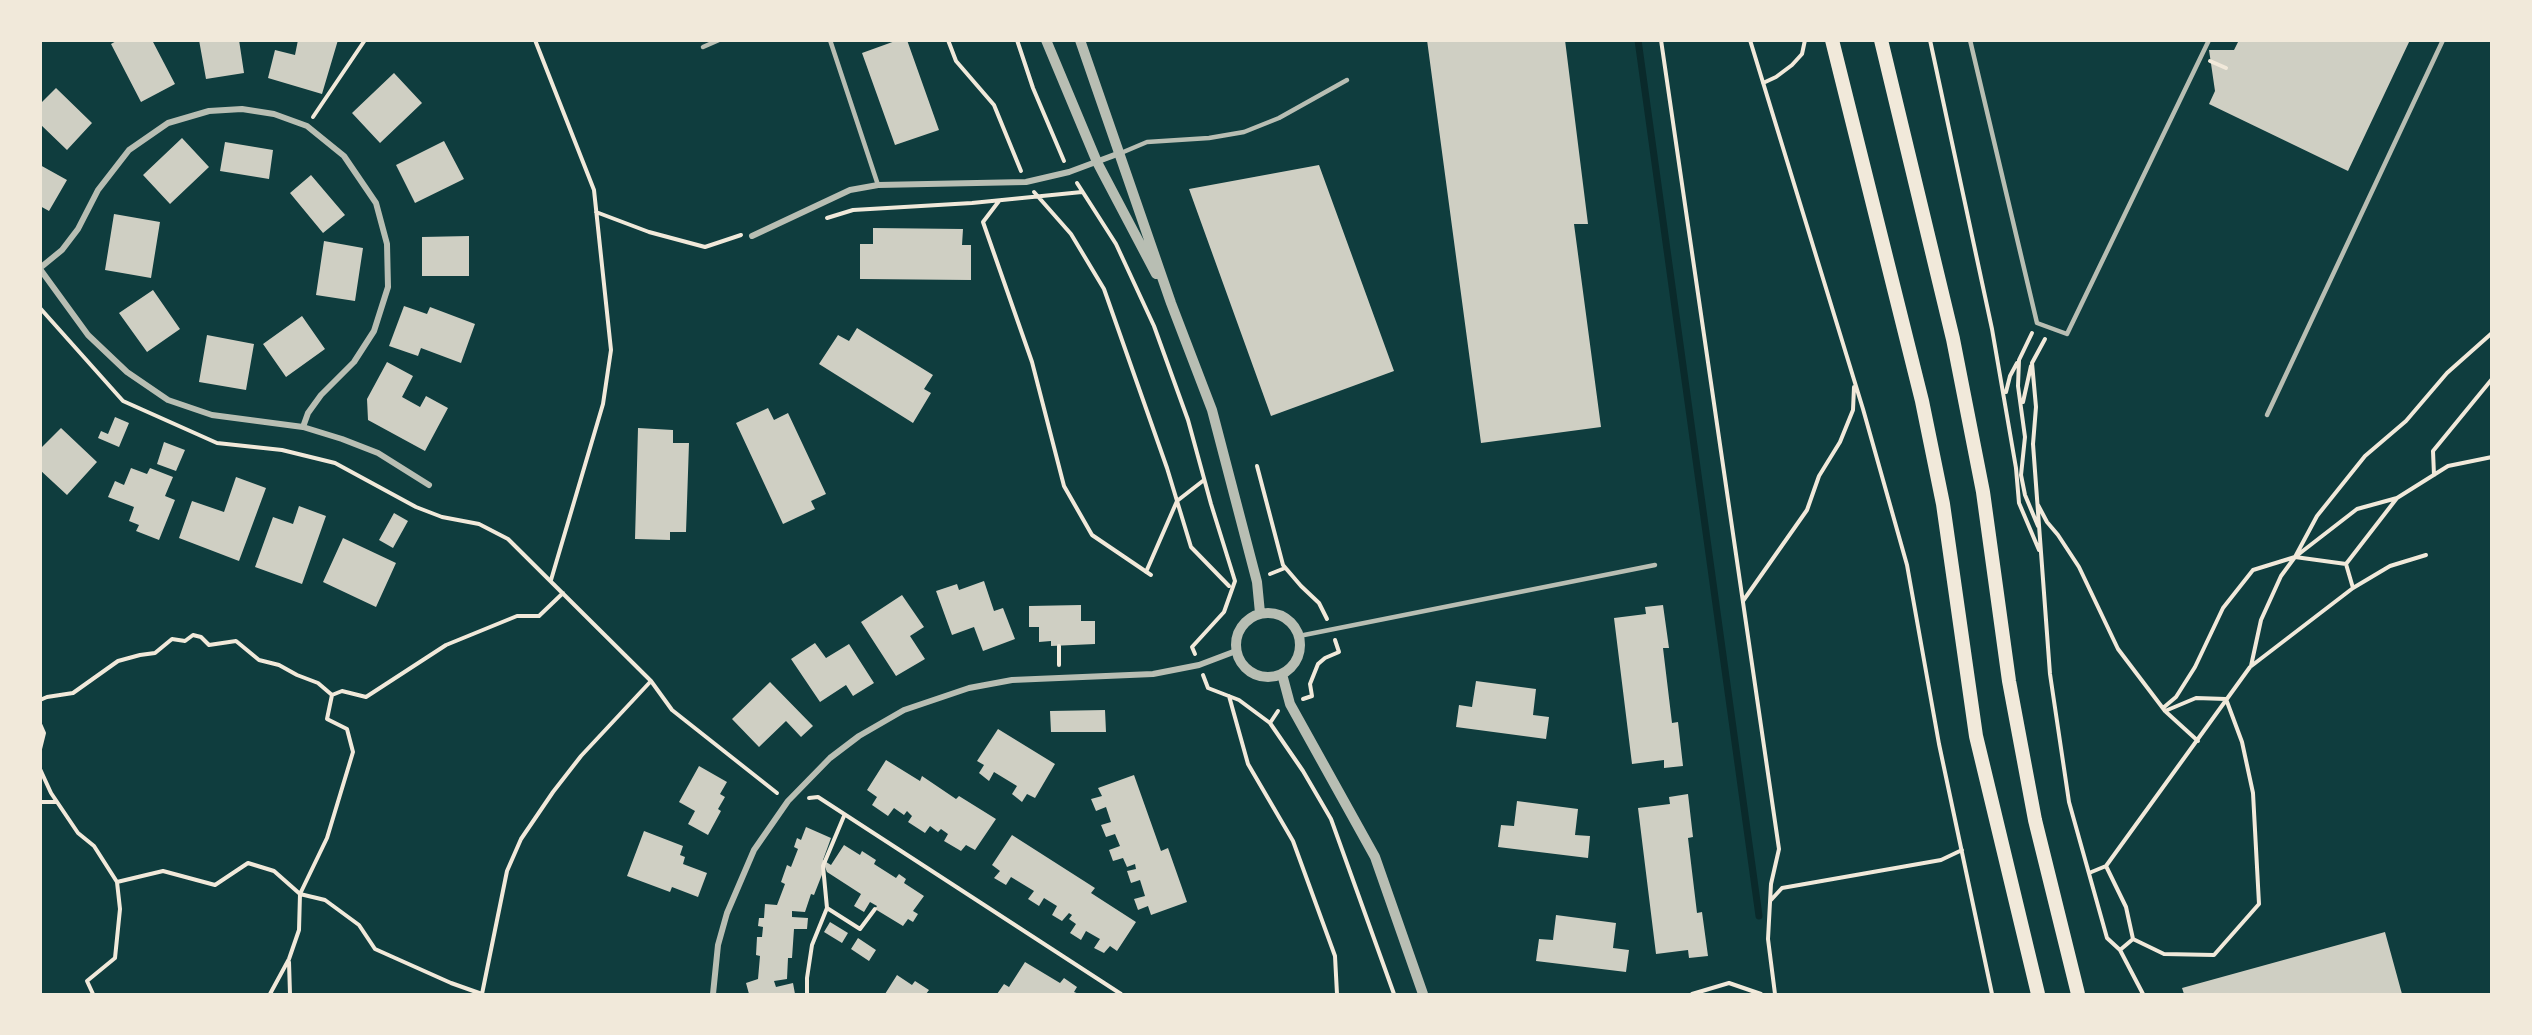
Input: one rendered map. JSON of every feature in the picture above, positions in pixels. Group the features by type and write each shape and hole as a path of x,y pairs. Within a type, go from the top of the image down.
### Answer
{"main road":[{"path":"1832,40 1922,401 1944,504 1976,736 2038,994"},
{"path":"1881,40 1953,339 1983,492 2009,681 2033,809 2078,994"}],"street":[{"path":"1046,40 1097,162 1171,303"},
{"path":"1080,40 1171,303 1212,410 1256,577 1260,614"},
{"path":"303,427 308,413 321,395 354,362 374,331 388,287 387,244 376,203 344,156 308,126 274,114 242,109 209,111 168,123 129,150 98,190 78,229 62,250 40,268 88,335 127,372 168,400 212,415 303,427 342,439 378,453 429,484"},
{"path":"749,235 850,190 878,185 1026,182 1069,172 1120,153"},
{"path":"1260,614 1279,615 1288,620 1299,636 1300,647 1291,668 1273,677 1253,674 1245,668 1236,651 1238,632 1251,617 1260,614"},
{"path":"713,994 718,945 738,883 754,850 788,801 859,736 904,710 969,688 1012,680 1153,674 1199,665 1236,651"},
{"path":"1282,674 1290,704 1375,857 1423,994"}],"lane":[{"path":"703,47 719,40"},
{"path":"830,40 878,185"},
{"path":"1970,40 2037,323 2067,334 2209,40"},
{"path":"2267,415 2443,40"},
{"path":"1120,153 1147,142 1209,138 1244,132 1280,118 1347,80"},
{"path":"1299,636 1655,565"}],"path":[{"path":"308,126 365,40"},
{"path":"535,40 594,190 611,350 603,404 551,580"},
{"path":"948,40 956,61 994,105 1026,182 1071,234 1104,289 1191,547 1229,586"},
{"path":"1017,40 1033,88 1069,172 1116,244 1154,326 1188,420 1235,581 1224,612 1192,647 1208,688 1239,700 1270,723 1303,771 1331,819 1394,994"},
{"path":"1661,40 1779,849 1771,884 1768,939 1775,994"},
{"path":"1750,40 1855,382 1907,565 1939,744 1992,994"},
{"path":"1763,83 1792,65 1802,54 1805,40"},
{"path":"1930,40 2005,396 2019,503 2040,553"},
{"path":"824,219 853,210 999,201 1082,192"},
{"path":"999,201 983,222 1032,362 1064,486 1092,535 1151,576"},
{"path":"596,212 649,232 705,247 749,235"},
{"path":"2005,396 2010,376 2037,323"},
{"path":"2022,406 2032,363 2051,328"},
{"path":"2250,667 2261,620 2281,576 2295,557 2318,516 2365,456 2406,421 2447,373 2492,333"},
{"path":"2019,360 2018,386 2025,438 2021,475 2025,495 2039,530"},
{"path":"2032,363 2036,407 2033,444 2050,674 2069,802 2107,938 2120,950 2143,994"},
{"path":"2434,475 2433,451 2492,379"},
{"path":"1743,601 1807,510 1820,476 1840,442 1852,410 1855,382"},
{"path":"2164,709 2176,697 2194,667 2223,608 2253,570 2295,557 2357,508 2397,498 2448,466 2492,457"},
{"path":"1257,466 1283,565 1319,603 1339,652 1318,664 1310,684 1312,696 1276,712 1270,723"},
{"path":"1146,572 1177,501 1204,480"},
{"path":"2346,564 2397,498"},
{"path":"2037,503 2047,522 2079,567 2118,650 2164,709 2198,741"},
{"path":"416,507 442,517 479,524 508,539 651,681 672,710 788,801 818,797 844,816 971,895 1122,994"},
{"path":"2089,873 2106,866 2250,667 2353,588 2390,566 2426,555"},
{"path":"2295,557 2346,564"},
{"path":"2346,564 2353,588"},
{"path":"332,695 342,691 366,697 446,645 517,616 539,616 562,592"},
{"path":"40,700 73,693 118,661 155,653 172,639 185,641 194,635 209,645 236,641 259,660 279,665 318,683 332,695"},
{"path":"1058,678 1059,646"},
{"path":"117,882 163,871 215,885 248,863 273,871 300,894 325,900 359,925 375,949 451,983 482,994 507,871 521,839 581,756 651,681"},
{"path":"270,994 289,959 299,930 300,894 327,838 353,753 347,729 327,719 332,695"},
{"path":"1229,696 1248,764 1293,841 1335,956 1337,994"},
{"path":"2164,709 2196,698 2226,699"},
{"path":"2133,939 2164,954 2214,955 2259,904 2253,793 2242,742 2226,699"},
{"path":"40,724 44,733 40,749"},
{"path":"40,769 57,802 78,833 94,846 117,882 120,909 115,958 87,981 93,994"},
{"path":"40,802 57,802"},
{"path":"807,994 812,945 827,908 823,866 844,816"},
{"path":"1770,901 1782,888 1862,872 1941,860 1962,850"},
{"path":"2106,866 2126,907 2133,939"},
{"path":"827,908 860,929 876,909"},
{"path":"2120,950 2133,939"},
{"path":"289,959 290,994"},
{"path":"1692,994 1729,983 1761,994"}],"building":[{"path":"118,40 152,40 175,84 141,102 111,44"},
{"path":"199,40 239,40 244,73 206,79"},
{"path":"298,40 338,40 322,94 268,78 275,50 295,55"},
{"path":"898,40 907,40 939,130 895,145 862,53"},
{"path":"1427,40 1565,40 1588,224 1574,224 1601,427 1481,443"},
{"path":"2239,40 2410,40 2348,171 2209,104 2215,91 2209,50 2234,50"},
{"path":"394,73 422,103 380,143 352,113"},
{"path":"56,88 92,123 67,150 40,124 40,104"},
{"path":"182,138 209,167 170,204 143,175"},
{"path":"444,141 464,179 415,203 396,165"},
{"path":"225,142 273,150 269,179 220,171"},
{"path":"40,165 67,180 49,211 40,206"},
{"path":"1319,165 1394,371 1271,416 1189,189"},
{"path":"311,175 345,215 323,233 290,193"},
{"path":"114,214 160,222 151,278 105,270"},
{"path":"873,228 963,229 962,245 971,245 971,280 860,279 860,244 873,244"},
{"path":"469,236 469,276 422,276 422,237"},
{"path":"324,241 363,248 355,301 316,295"},
{"path":"153,290 180,329 147,352 119,313"},
{"path":"404,306 427,314 430,307 475,324 461,363 421,348 418,356 389,346"},
{"path":"302,316 325,349 286,377 263,344"},
{"path":"857,328 933,375 924,389 931,393 913,423 819,364 838,335 849,341"},
{"path":"207,335 254,344 246,390 199,382"},
{"path":"387,362 413,376 402,397 420,407 426,396 448,408 425,451 368,420 367,399"},
{"path":"768,408 774,420 788,413 826,494 811,501 815,509 783,524 736,423"},
{"path":"115,417 129,423 119,447 98,438 101,431 108,434"},
{"path":"61,428 97,462 67,495 40,470 40,449"},
{"path":"638,428 673,430 673,443 689,443 686,532 670,532 670,540 635,539"},
{"path":"164,442 185,450 176,471 157,464"},
{"path":"131,468 147,474 150,468 173,477 165,496 175,500 159,540 136,531 139,525 129,521 134,507 108,497 115,481 124,485"},
{"path":"236,477 266,488 239,561 179,538 192,501 224,512"},
{"path":"299,506 326,516 302,584 255,567 273,517 293,524"},
{"path":"394,513 408,521 393,548 379,540"},
{"path":"343,538 396,563 376,607 323,582"},
{"path":"984,581 994,611 1003,608 1015,639 983,651 974,627 952,635 936,591 957,584 959,590"},
{"path":"902,595 924,627 910,636 925,659 896,676 861,622"},
{"path":"1081,605 1081,621 1095,621 1095,644 1051,646 1051,641 1039,642 1039,627 1029,627 1029,606"},
{"path":"1663,605 1669,648 1663,648 1672,723 1678,722 1683,766 1664,768 1664,760 1632,764 1614,618 1646,614 1645,607"},
{"path":"815,643 826,658 849,644 874,683 853,696 846,685 820,702 791,659"},
{"path":"1476,681 1536,689 1533,715 1549,717 1546,739 1456,727 1459,705 1472,707"},
{"path":"770,682 813,726 801,737 786,721 759,747 732,719"},
{"path":"1105,710 1106,732 1051,732 1050,711"},
{"path":"998,729 1055,764 1035,798 1027,794 1022,802 1012,794 1017,786 994,772 989,781 979,773 984,765 977,761"},
{"path":"886,760 920,781 922,776 956,799 959,796 996,819 975,850 966,845 961,851 944,841 948,834 941,829 938,832 930,826 925,833 908,822 912,816 907,811 904,815 894,808 888,816 872,805 877,797 867,790"},
{"path":"699,766 727,782 720,794 725,797 718,809 721,811 708,835 688,824 695,811 679,802"},
{"path":"1134,775 1161,851 1168,848 1187,902 1151,915 1148,906 1138,910 1134,899 1145,896 1140,880 1131,883 1127,871 1136,869 1135,864 1127,867 1123,858 1113,861 1109,850 1120,846 1115,834 1106,837 1101,825 1111,822 1106,807 1096,811 1091,799 1102,796 1098,788"},
{"path":"1688,794 1693,837 1688,838 1697,913 1702,912 1708,956 1689,958 1688,950 1656,954 1638,808 1670,804 1669,797"},
{"path":"1517,801 1578,809 1575,835 1590,836 1588,858 1498,847 1501,825 1514,826"},
{"path":"806,827 831,838 823,860 831,865 844,845 860,855 862,851 876,860 874,864 896,878 899,874 906,879 904,883 924,896 913,911 918,914 913,922 908,919 903,926 875,909 877,906 870,902 864,912 854,906 861,894 827,872 825,867 814,895 811,894 805,912 792,911 792,917 808,918 807,929 794,929 792,958 788,958 787,979 774,981 776,987 793,983 795,994 749,994 746,983 758,979 760,956 756,955 757,937 762,937 763,927 758,926 759,918 764,918 765,904 777,905 785,884 781,882 787,865 791,867 798,849 794,847 797,838 801,840"},
{"path":"644,831 683,846 680,855 685,857 683,864 707,873 698,897 672,887 670,892 627,876"},
{"path":"1012,835 1095,888 1091,893 1136,922 1117,951 1110,946 1104,953 1094,948 1100,939 1086,931 1081,940 1070,933 1076,924 1069,919 1072,915 1069,913 1062,921 1052,915 1057,906 1044,898 1039,906 1028,899 1034,891 1011,877 1006,885 994,878 1000,871 992,865"},
{"path":"1556,915 1616,923 1613,948 1629,950 1626,972 1536,961 1539,939 1553,940"},
{"path":"830,922 848,933 842,943 824,932"},
{"path":"2385,932 2402,994 2184,994 2182,988"},
{"path":"858,938 876,950 869,961 851,949"},
{"path":"1025,962 1060,983 1064,978 1077,987 1074,992 1079,994 997,994 1004,984 1009,987"},
{"path":"897,975 912,985 915,981 929,990 926,994 885,994"}],"waterway":[{"path":"1638,40 1759,916"}]}
